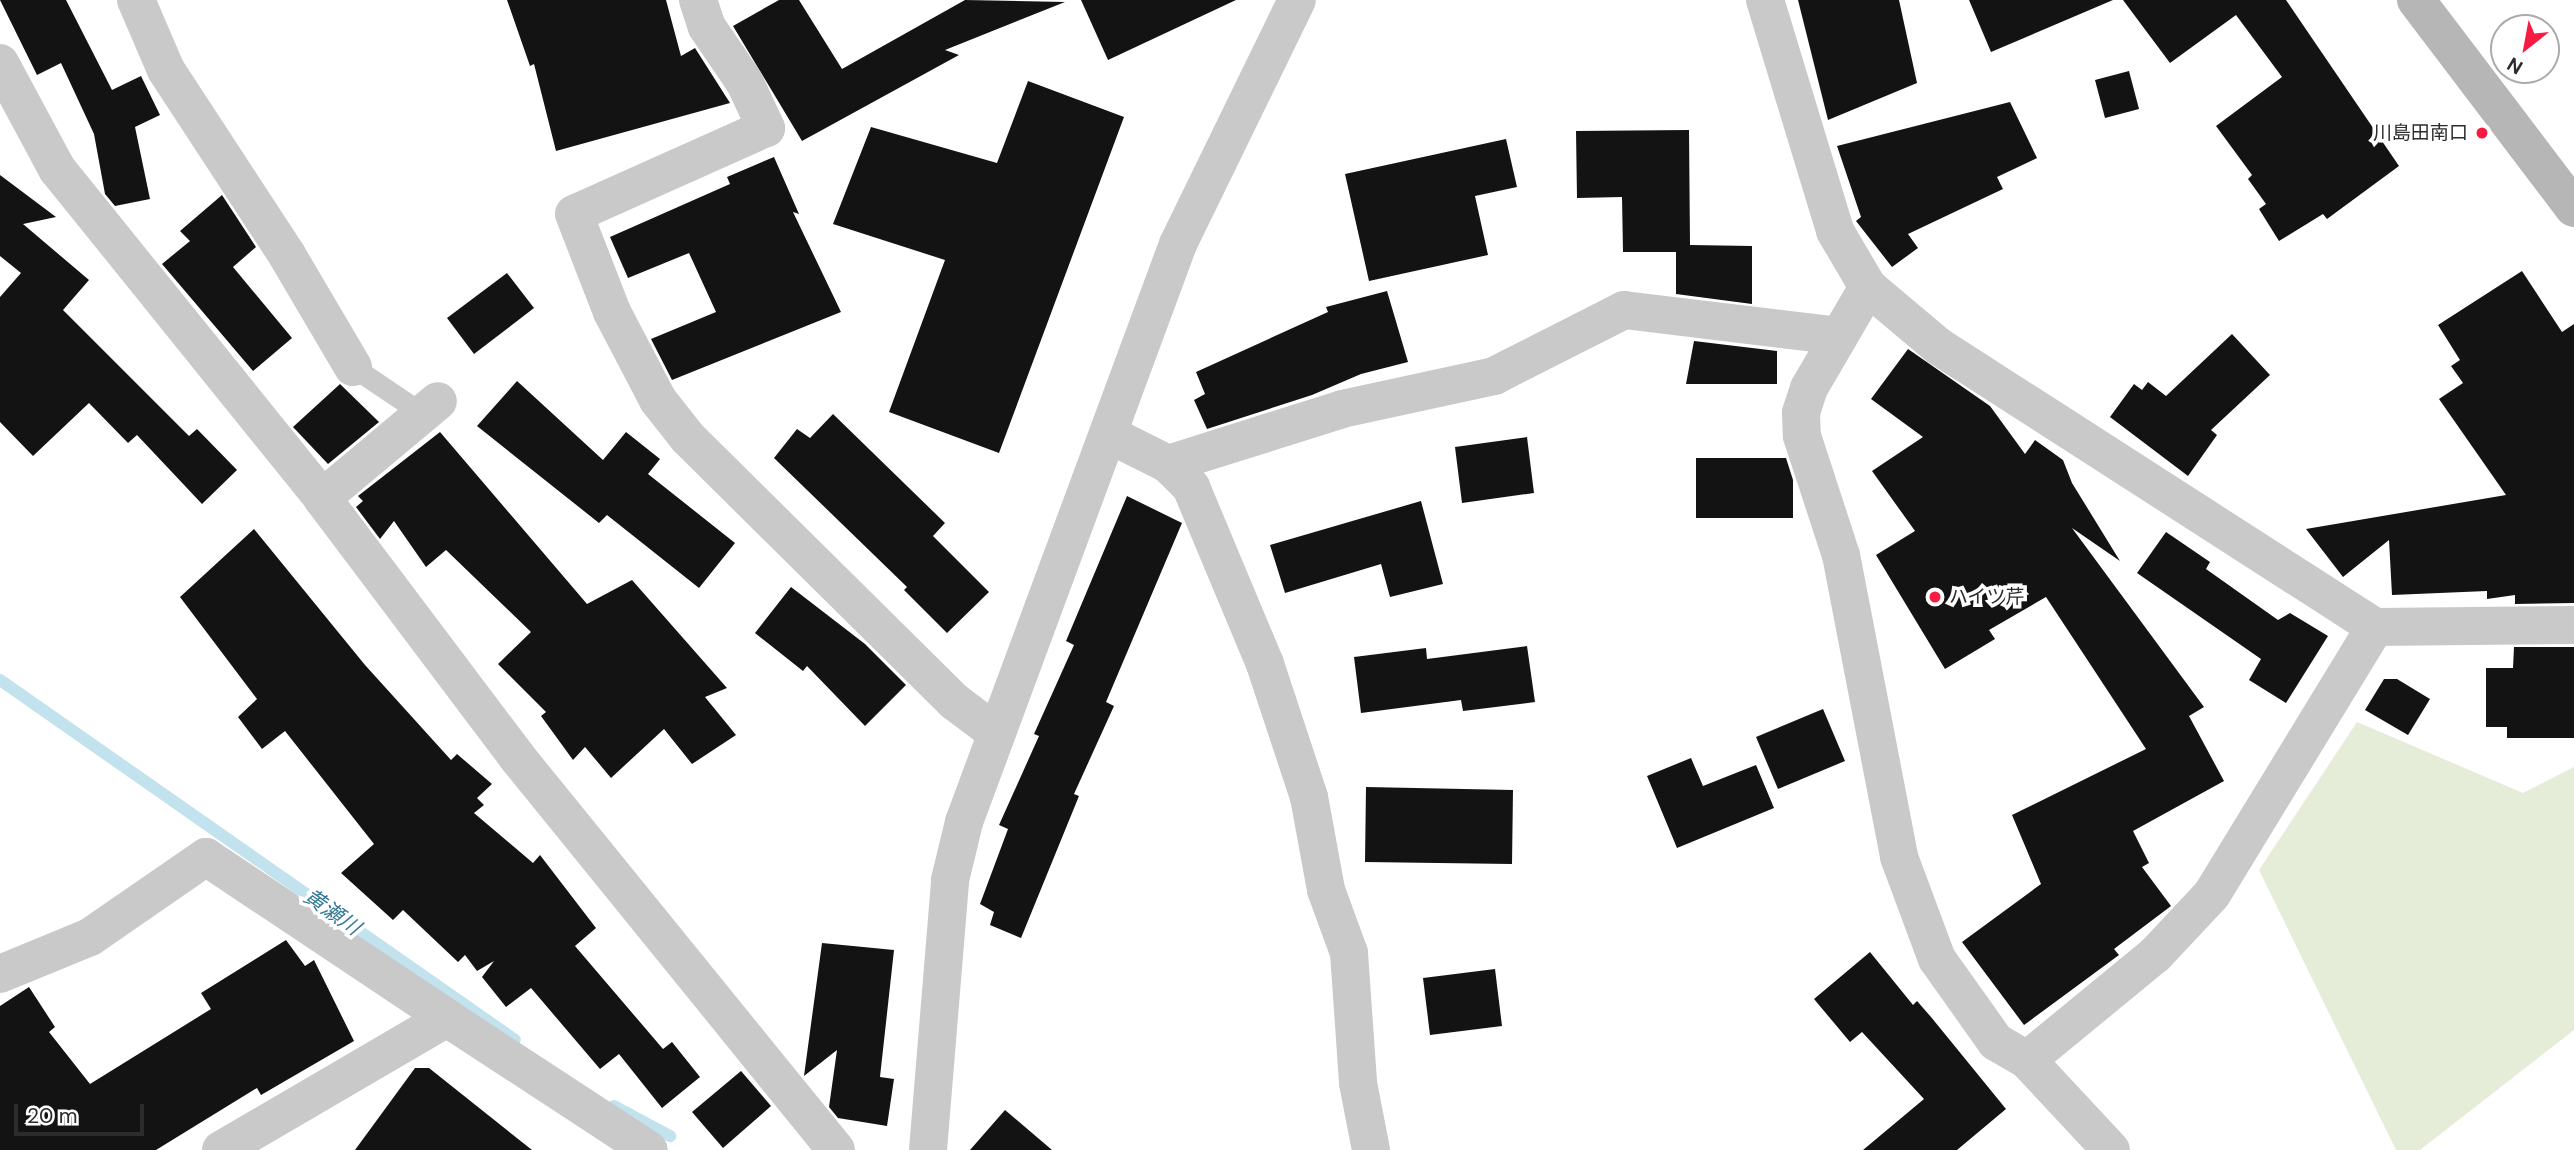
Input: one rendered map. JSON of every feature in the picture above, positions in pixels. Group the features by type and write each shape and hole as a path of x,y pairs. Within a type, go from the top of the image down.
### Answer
{"street":[{"path":"136,0 166,70 287,255 353,367"},
{"path":"698,0 707,27 745,83 766,128 574,214 612,312 658,400 688,438 955,702 995,732"},
{"path":"929,1150 950,880 995,732 1178,244 1297,0"},
{"path":"1765,0 1835,231 1868,287 1938,346 2375,627 2574,625"},
{"path":"2416,0 2574,208"},
{"path":"0,63 57,169 322,498 517,757 836,1150"},
{"path":"1868,287 1809,388 1801,413 1802,436 1841,555 1899,857 1937,959 1996,1042 2027,1060 2110,1150"},
{"path":"1168,464 1342,409 1494,376 1624,310 1838,336"},
{"path":"322,498 431,408"},
{"path":"1108,434 1168,464 1191,487 1265,664 1309,797 1326,890 1349,953 1358,1083 1371,1150"},
{"path":"2027,1060 2155,955 2212,894 2375,627"},
{"path":"0,974 90,937 206,857 649,1150"},
{"path":"221,1150 447,1018"}],"lane":[{"path":"353,367 431,408"}],"green space":[{"path":"2357,722 2523,793 2574,767 2574,1030 2420,1150 2396,1150 2259,870"}],"building":[{"path":"0,0 66,0 112,90 141,76 160,115 135,127 150,199 115,206 105,194 94,134 61,63 37,75"},
{"path":"507,0 666,0 681,56 695,48 730,103 556,151 534,64 530,66"},
{"path":"779,0 799,0 842,69 965,0 1065,2 945,50 959,55 802,141 733,26"},
{"path":"1081,0 1236,0 1108,60"},
{"path":"1798,0 1899,0 1917,83 1828,120"},
{"path":"1969,0 2113,0 1991,52"},
{"path":"2123,0 2286,0 2399,166 2327,219 2323,214 2279,241 2259,209 2266,204 2248,179 2252,175 2216,126 2282,77 2236,15 2170,63"},
{"path":"2129,71 2139,109 2105,118 2095,80"},
{"path":"1028,81 1124,117 999,453 889,412 945,260 833,224 871,127 997,163"},
{"path":"2010,102 2037,158 1997,177 2003,189 1908,234 1918,248 1892,267 1856,221 1861,217 1837,146"},
{"path":"1689,130 1690,245 1752,246 1752,304 1676,294 1676,252 1623,252 1622,197 1577,198 1576,131"},
{"path":"1506,139 1517,187 1475,196 1488,255 1369,281 1345,174"},
{"path":"774,157 799,214 793,212 841,312 672,380 651,339 716,312 689,253 628,278 610,237 730,184 727,177"},
{"path":"0,175 56,217 23,224 89,280 63,310 189,436 197,429 237,470 202,504 137,435 128,443 89,403 33,456 0,422 0,297 21,273 0,256"},
{"path":"222,195 256,247 233,267 292,338 253,371 162,264 190,241 180,231"},
{"path":"2522,271 2562,332 2574,324 2574,603 2515,604 2515,595 2487,599 2487,591 2392,595 2389,540 2343,577 2306,529 2506,495 2439,399 2463,383 2451,366 2460,360 2438,325"},
{"path":"507,273 534,308 474,354 447,318"},
{"path":"1387,291 1408,362 1361,374 1312,395 1207,429 1194,400 1205,394 1196,372 1328,312 1326,307"},
{"path":"2232,334 2270,375 2211,430 2217,435 2188,476 2110,417 2134,384 2142,390 2148,382 2166,396"},
{"path":"1694,341 1777,351 1777,384 1686,384"},
{"path":"1908,349 1990,406 2025,454 2035,440 2063,460 2072,483 2120,561 2072,528 2204,707 2189,716 2224,781 2133,831 2149,863 2142,867 2171,906 2114,949 2119,955 2024,1025 1962,942 2041,884 2012,815 2146,749 2046,597 1989,630 1995,639 1945,669 1876,555 1915,531 1872,471 1923,437 1871,399"},
{"path":"517,381 603,460 626,432 660,459 648,474 735,543 699,588 607,515 599,523 477,426"},
{"path":"340,384 379,422 328,464 293,427"},
{"path":"833,414 945,523 933,536 989,592 947,633 904,590 907,587 774,458 797,429 810,438"},
{"path":"440,432 587,604 632,580 727,688 705,697 736,735 692,764 664,729 611,778 585,747 573,760 541,716 546,712 498,664 531,632 446,550 426,567 394,521 380,539 356,507 363,501 358,496"},
{"path":"1527,437 1534,493 1462,503 1455,447"},
{"path":"1696,458 1786,458 1793,480 1793,518 1696,518"},
{"path":"1127,496 1182,523 1106,702 1114,706 1074,794 1079,796 1021,938 990,925 994,912 980,904 1008,829 999,825 1039,736 1034,734 1074,645 1066,641"},
{"path":"1421,501 1443,584 1390,597 1381,564 1285,593 1270,545"},
{"path":"254,529 365,665 451,760 457,754 492,784 477,798 484,805 474,813 533,863 540,855 596,928 575,946 663,1049 672,1042 700,1077 662,1108 619,1054 600,1069 531,988 506,1007 482,977 494,961 477,971 465,955 458,962 403,910 393,920 341,873 374,844 285,731 262,749 238,717 257,699 180,597"},
{"path":"2166,532 2210,562 2206,569 2278,620 2290,613 2328,636 2286,703 2249,680 2261,659 2137,573"},
{"path":"791,587 865,644 906,685 865,726 807,666 803,671 755,633"},
{"path":"1527,646 1535,702 1463,711 1461,700 1361,713 1354,657 1426,648 1427,659"},
{"path":"2514,647 2574,647 2574,738 2507,738 2507,727 2486,727 2486,668 2513,668"},
{"path":"2384,679 2397,679 2430,699 2408,735 2365,710"},
{"path":"1823,709 1845,761 1778,789 1756,737"},
{"path":"1691,758 1703,786 1756,765 1774,808 1677,848 1647,776"},
{"path":"1366,787 1513,790 1512,864 1365,862"},
{"path":"286,940 305,966 314,960 354,1041 261,1095 257,1088 156,1150 0,1150 0,1006 29,987 55,1027 49,1032 90,1084 211,1009 201,993"},
{"path":"822,943 894,950 880,1077 894,1079 887,1126 838,1118 829,1107 837,1050 804,1076"},
{"path":"1870,952 1913,1005 1917,1001 1931,1017 2006,1109 1957,1150 1863,1150 1924,1099 1862,1032 1850,1042 1814,999"},
{"path":"1495,969 1502,1026 1430,1035 1423,978"},
{"path":"415,1068 429,1068 532,1150 355,1150"},
{"path":"741,1071 771,1106 723,1148 692,1112"},
{"path":"1005,1110 1052,1150 970,1150"}],"waterway":[{"name":"黄瀬川","path":"0,680 515,1040"},
{"name":"黄瀬川","path":"614,1106 670,1136"}],"place":[{"name":"川島田南口","path":"2482,133"},
{"name":"ハイツ芹","path":"1935,597"}]}
